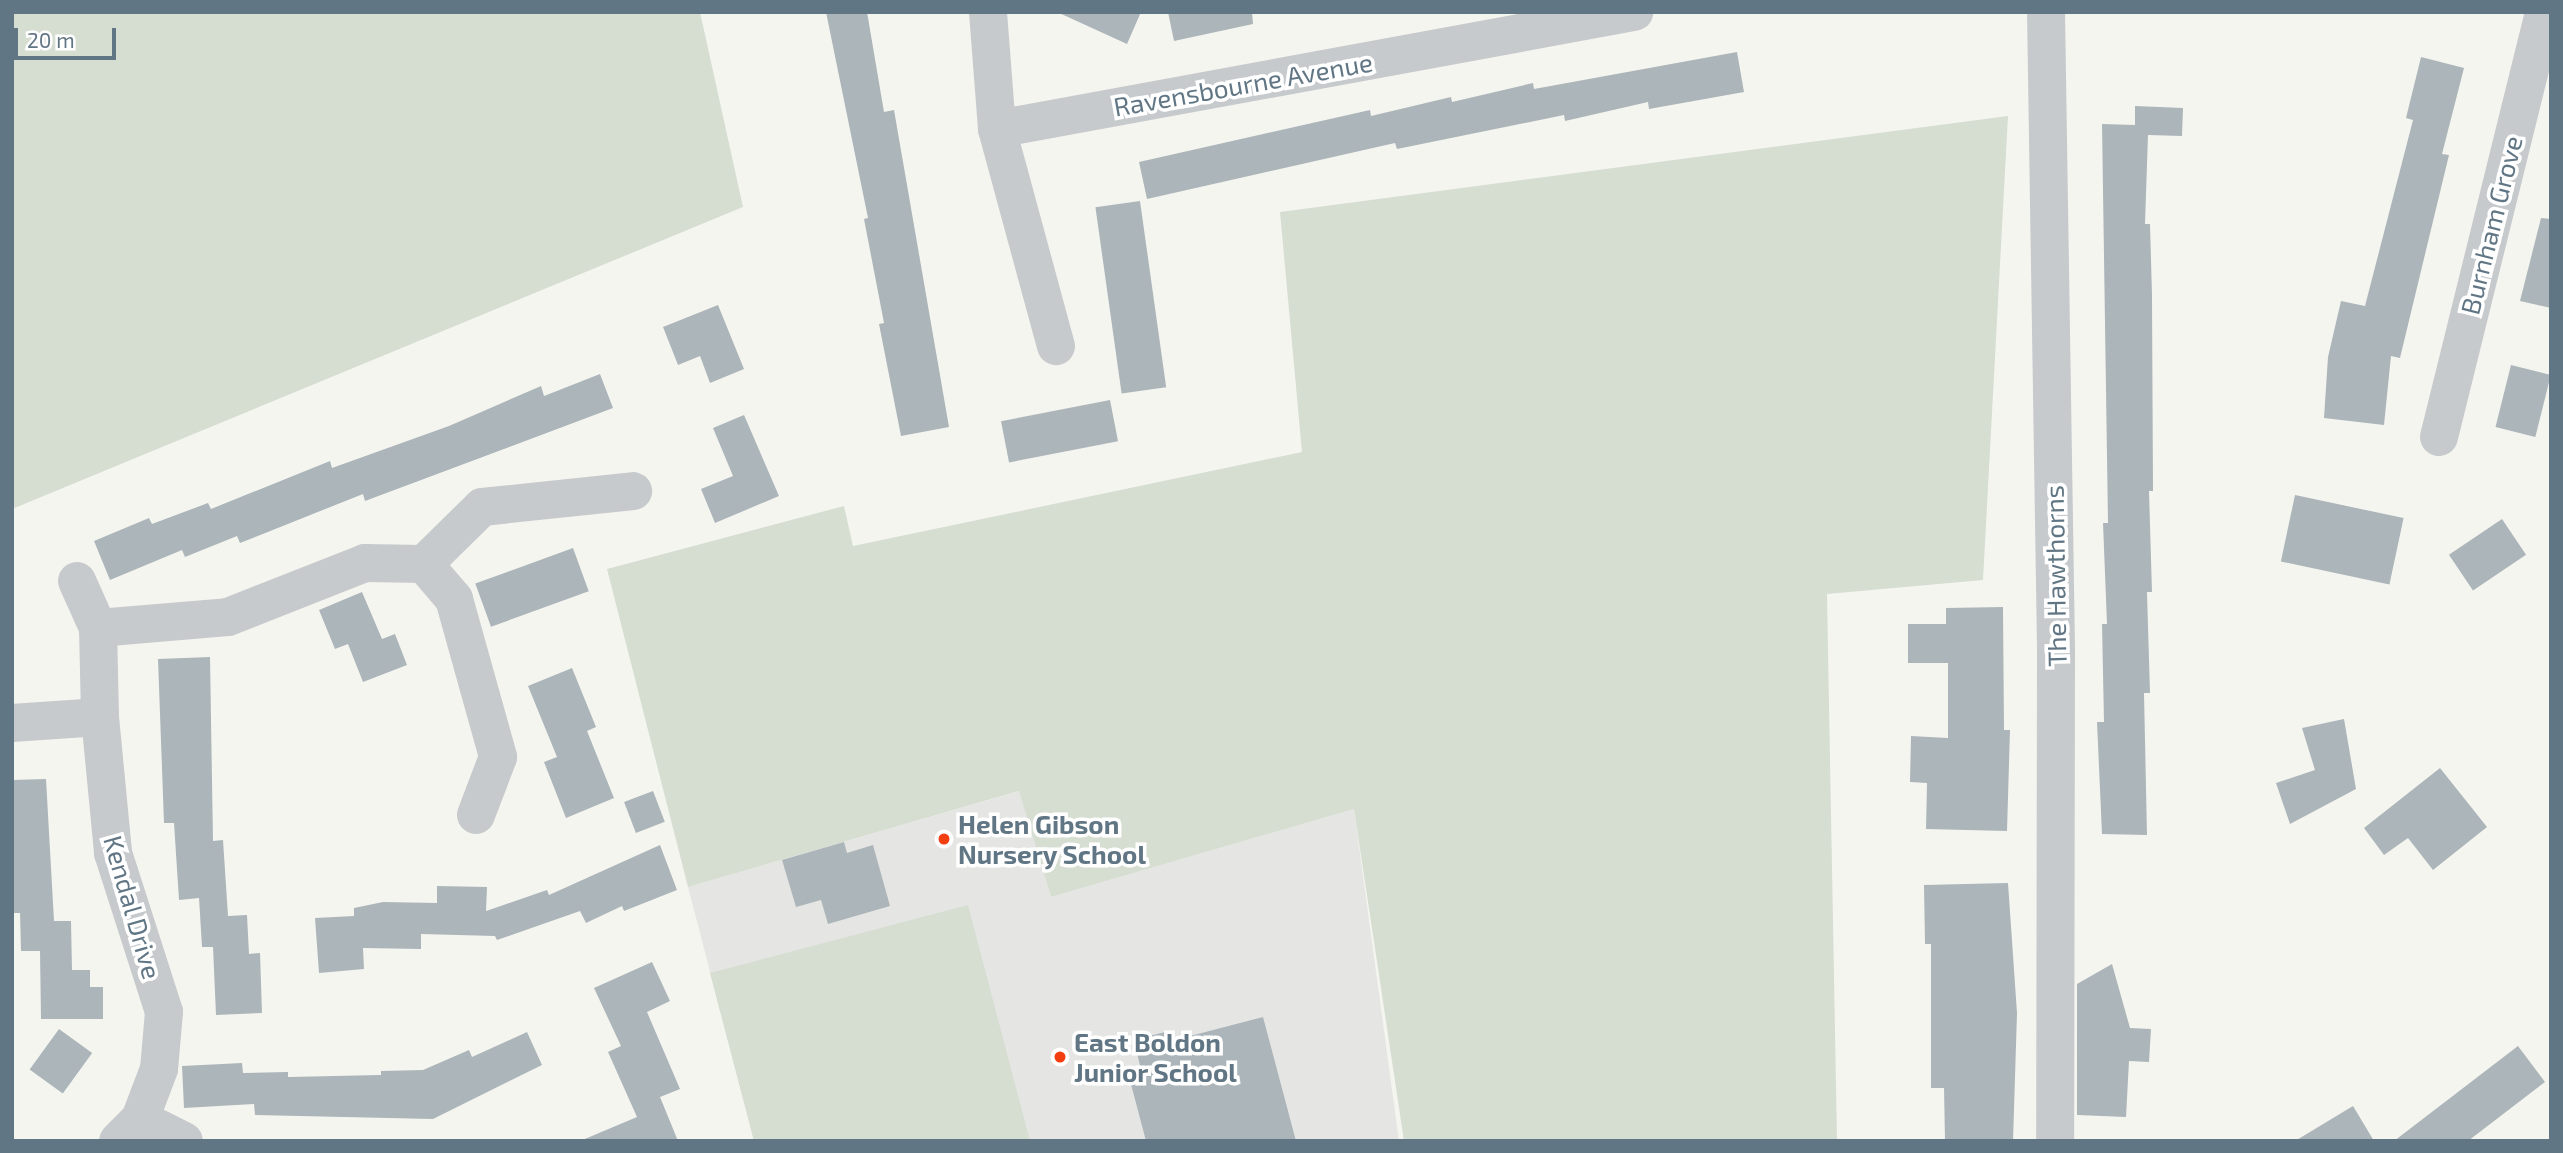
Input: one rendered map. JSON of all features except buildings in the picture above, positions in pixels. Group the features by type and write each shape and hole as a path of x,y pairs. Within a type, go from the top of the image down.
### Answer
{"street":[{"path":"988,12 997,129 1056,346"},
{"name":"Ravensbourne Avenue","path":"997,129 1486,26 1634,12"},
{"name":"The Hawthorns","path":"2046,12 2056,650 2055,1141"},
{"name":"Burnham Grove","path":"2439,437 2544,12"},
{"path":"98,628 228,617 365,563 424,564 482,507 633,491"},
{"path":"424,564 454,599 498,757 476,815"},
{"name":"Kendal Drive","path":"76,580 98,628 100,717 113,853 164,1012 159,1069 129,1130"},
{"path":"12,723 100,717"},
{"path":"129,1130 184,1141"}],"shaded area":[{"path":"12,12 700,12 743,207 12,509"},
{"path":"2008,116 1983,580 1827,594 1837,1141 1404,1141 1354,809 1051,897 1019,791 688,887 607,569 844,506 853,546 1302,452 1280,212"},
{"name":"East Boldon Junior School","path":"1020,791 1051,897 1354,809 1399,1141 754,1141 688,887"},
{"path":"968,905 1030,1141 754,1141 710,973"}],"place":[{"name":"Helen Gibson Nursery School","path":"944,839"},
{"name":"East Boldon Junior School","path":"1060,1057"}]}
